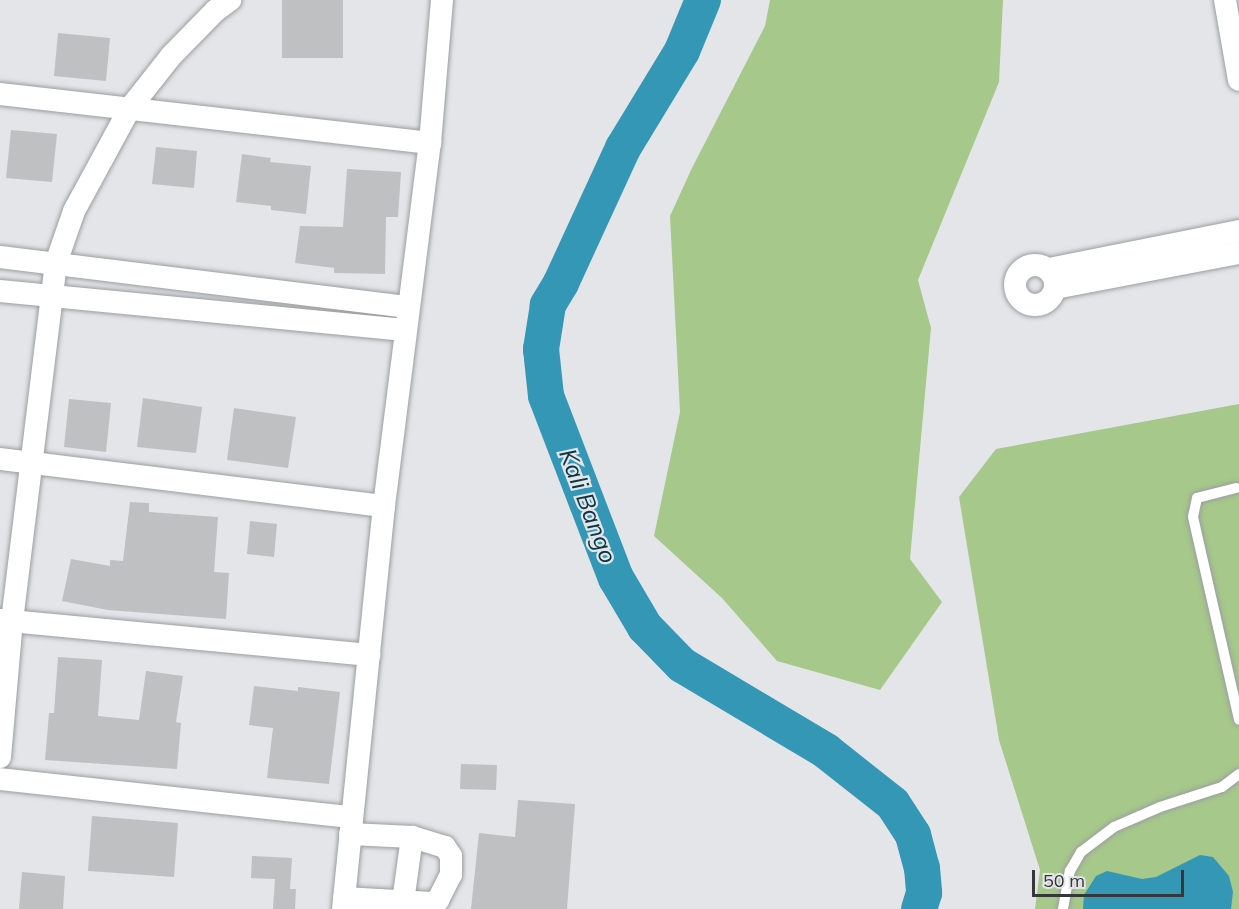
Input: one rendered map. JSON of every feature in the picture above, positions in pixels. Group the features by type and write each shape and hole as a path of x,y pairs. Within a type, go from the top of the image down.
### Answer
{"street":[{"path":"0,757 6,621 31,462 56,263 74,211 130,108 171,56 215,11 230,0"},
{"path":"0,779 350,826 412,837 446,847 451,856 450,875 438,900 431,903 402,906 343,903 350,826 384,506 430,143 442,0"},
{"path":"1225,0 1239,80"},
{"path":"0,94 430,143"},
{"path":"1239,231 1052,279 1239,253"},
{"path":"0,256 408,307"},
{"path":"0,291 53,294 405,330"},
{"path":"0,459 384,506"},
{"path":"6,621 369,655"},
{"path":"402,906 412,837"}],"lane":[{"path":"1236,488 1197,498 1193,517 1239,720"},
{"path":"1063,909 1070,871 1082,852 1114,827 1160,807 1222,787 1239,774"}],"green space":[{"path":"770,0 1003,0 999,82 918,280 931,328 910,559 942,602 880,690 777,661 722,598 654,536 680,412 670,216 765,26"},
{"path":"1239,404 1239,909 1035,909 1040,870 999,740 959,497 996,449"}],"water":[{"path":"1200,855 1213,857 1229,876 1233,892 1231,909 1083,909 1084,895 1096,876 1107,871 1142,879 1156,877"}],"building":[{"path":"282,0 343,0 343,58 282,58"},
{"path":"58,33 110,38 106,81 54,76"},
{"path":"11,130 57,134 52,182 6,178"},
{"path":"156,147 197,151 194,188 152,184"},
{"path":"242,154 271,158 270,162 311,166 306,214 271,210 271,206 236,202"},
{"path":"347,169 401,172 398,217 386,217 385,274 334,273 334,268 295,263 300,226 343,227"},
{"path":"143,398 202,407 196,453 137,447"},
{"path":"69,399 111,403 106,452 64,447"},
{"path":"234,408 296,417 288,468 227,460"},
{"path":"130,502 149,503 149,512 218,517 214,572 229,573 226,619 108,610 62,601 71,559 110,566 110,560 123,561"},
{"path":"250,521 277,524 274,557 247,554"},
{"path":"58,657 102,660 98,716 139,720 146,671 183,676 176,722 181,723 177,769 45,760 49,713 54,713"},
{"path":"254,686 298,691 298,687 340,692 329,784 267,778 273,728 249,725"},
{"path":"461,764 497,765 496,790 460,789"},
{"path":"518,800 575,804 567,909 471,909 479,833 515,837"},
{"path":"92,816 178,823 174,877 88,871"},
{"path":"252,856 292,858 290,889 296,889 295,909 273,909 275,879 251,878"},
{"path":"22,872 65,876 63,909 19,909"}],"waterway":[{"name":"Kali Bango","path":"703,0 682,51 623,148 561,283 548,305 541,349 546,396 616,578 645,627 682,665 826,751 893,804 913,835 922,868 924,893 919,909"}]}
